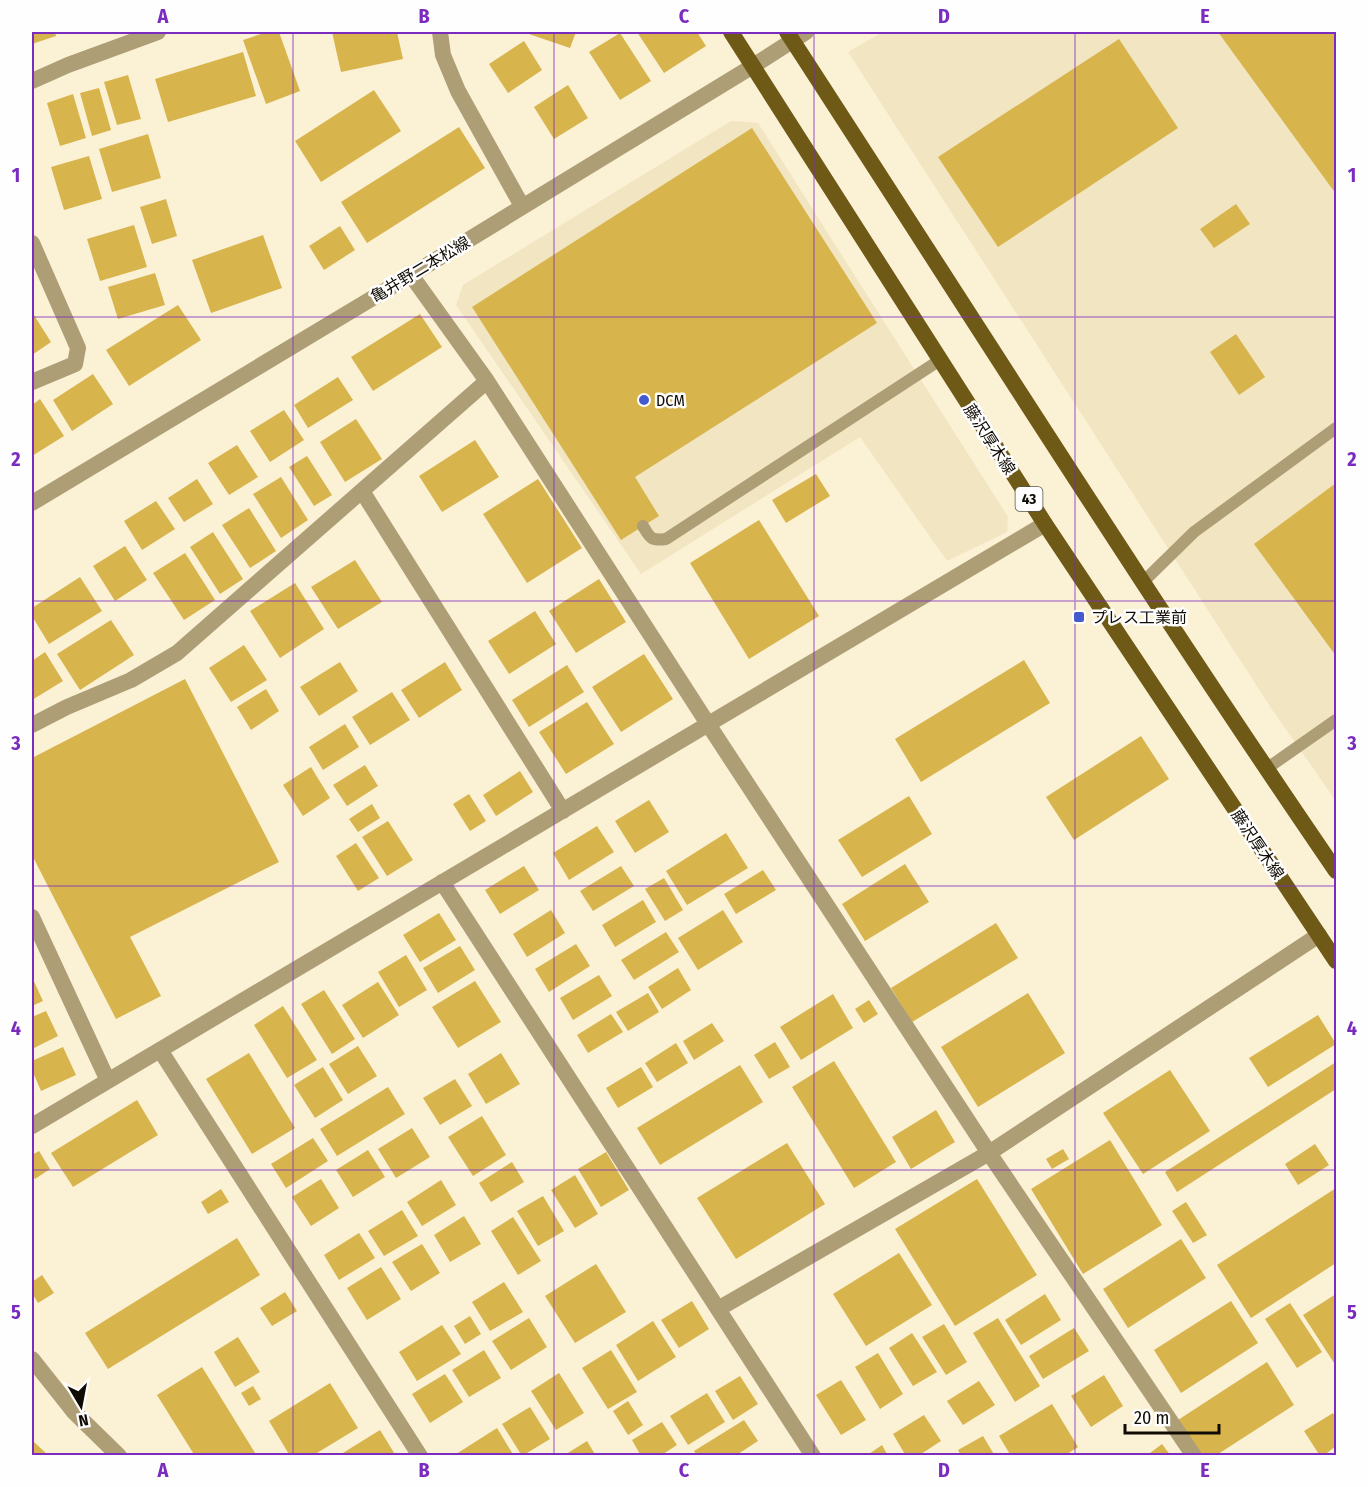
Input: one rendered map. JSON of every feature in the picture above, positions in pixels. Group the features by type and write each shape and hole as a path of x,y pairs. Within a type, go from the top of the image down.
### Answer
{"main road":[{"name":"藤沢厚木線","path":"731,32 1045,524 1336,961"},
{"path":"795,34 1143,582 1336,871"}],"street":[{"path":"32,81 68,65 158,32"},
{"path":"441,32 443,55 458,91 522,206"},
{"name":"亀井野二本松線","path":"32,503 753,66 795,34"},
{"path":"32,243 78,348 75,364 32,382"},
{"path":"411,275 487,381 989,1153 1194,1455"},
{"path":"32,724 131,680 177,653 487,381"},
{"path":"362,491 563,811"},
{"path":"32,1126 1045,524"},
{"path":"442,882 813,1455"},
{"path":"32,917 108,1081"},
{"path":"718,1309 989,1153 1319,935"},
{"path":"160,1050 420,1455"},
{"path":"32,1359 74,1412 119,1455"}],"lane":[{"path":"643,526 650,538 666,539 940,360"},
{"path":"1143,582 1194,532 1336,428"},
{"path":"1266,769 1336,720"}],"shaded area":[{"path":"883,32 1336,32 1336,801 1271,708 848,52"},
{"name":"DCM","path":"731,121 758,123 1008,517 1007,532 947,561 860,437 641,574 456,305 463,285"}],"building":[{"path":"32,32 55,32 56,36 32,44"},
{"path":"267,32 279,32 300,91 266,104 243,40"},
{"path":"332,32 397,32 403,59 341,72"},
{"path":"523,32 576,32 570,48"},
{"path":"637,32 697,32 706,46 664,73"},
{"path":"1218,32 1336,32 1336,194"},
{"path":"620,33 651,81 620,100 589,52"},
{"path":"1119,39 1178,128 998,247 938,157"},
{"path":"524,41 542,70 508,93 489,64"},
{"path":"243,52 256,96 168,122 155,79"},
{"path":"128,75 141,119 117,125 104,82"},
{"path":"568,85 588,118 554,139 534,107"},
{"path":"99,88 111,130 92,136 80,93"},
{"path":"374,90 401,131 321,182 295,141"},
{"path":"73,94 86,138 60,146 47,103"},
{"path":"459,127 485,168 367,243 341,202"},
{"name":"DCM","path":"752,128 877,323 635,477 659,516 621,540 472,307"},
{"path":"148,134 161,178 112,192 99,149"},
{"path":"89,156 102,199 64,210 51,167"},
{"path":"166,199 177,236 152,244 140,207"},
{"path":"1236,204 1250,224 1214,248 1200,229"},
{"path":"134,225 147,267 100,281 87,239"},
{"path":"340,226 355,250 324,270 309,246"},
{"path":"263,235 282,288 211,313 192,260"},
{"path":"155,273 165,305 118,319 108,287"},
{"path":"178,305 201,340 129,386 106,350"},
{"path":"32,312 51,342 32,355"},
{"path":"420,314 442,347 373,391 351,357"},
{"path":"1236,334 1265,377 1239,395 1210,352"},
{"path":"93,374 113,404 72,431 53,400"},
{"path":"338,377 353,400 308,428 294,405"},
{"path":"40,399 64,436 32,456 32,405"},
{"path":"284,410 304,440 270,462 250,431"},
{"path":"356,419 382,459 345,482 320,442"},
{"path":"475,440 499,477 442,512 419,476"},
{"path":"237,445 258,477 229,495 208,463"},
{"path":"307,456 332,495 314,506 289,467"},
{"path":"816,474 830,496 786,523 772,500"},
{"path":"281,477 308,520 281,538 253,494"},
{"path":"197,479 213,504 184,522 168,498"},
{"path":"538,479 582,548 527,583 483,514"},
{"path":"1336,483 1336,656 1254,544"},
{"path":"156,501 175,529 142,550 124,521"},
{"path":"249,508 276,551 250,568 222,525"},
{"path":"759,520 819,616 749,659 690,563"},
{"path":"213,532 243,579 220,594 190,547"},
{"path":"125,546 147,580 115,601 93,566"},
{"path":"185,553 215,600 184,620 153,573"},
{"path":"355,560 382,602 338,629 311,587"},
{"path":"80,577 102,611 49,644 32,616 32,608"},
{"path":"599,579 626,622 576,653 549,611"},
{"path":"295,583 324,629 280,658 250,611"},
{"path":"535,611 556,644 509,674 488,641"},
{"path":"111,620 134,655 80,690 57,654"},
{"path":"244,645 267,680 231,702 209,668"},
{"path":"45,652 63,681 32,700 32,661"},
{"path":"644,654 673,699 621,732 592,687"},
{"path":"1024,660 1050,703 921,782 895,739"},
{"path":"340,662 358,691 319,716 300,687"},
{"path":"445,662 462,690 419,718 401,690"},
{"path":"567,665 584,692 529,727 512,700"},
{"path":"185,679 279,862 130,937 161,996 116,1019 32,855 32,758"},
{"path":"266,689 279,711 251,730 237,707"},
{"path":"392,692 410,720 370,745 352,717"},
{"path":"587,702 614,744 566,774 539,732"},
{"path":"345,724 359,747 323,770 309,747"},
{"path":"1141,736 1169,779 1074,840 1046,797"},
{"path":"365,765 378,786 347,806 333,785"},
{"path":"311,767 330,798 303,816 283,785"},
{"path":"520,771 533,792 496,816 483,795"},
{"path":"469,794 486,821 470,831 453,804"},
{"path":"909,796 932,834 862,877 838,840"},
{"path":"649,800 669,832 635,853 615,821"},
{"path":"372,804 380,818 358,832 349,819"},
{"path":"388,821 413,860 387,876 362,837"},
{"path":"597,826 614,852 569,880 553,853"},
{"path":"726,833 748,868 687,905 666,871"},
{"path":"356,843 379,878 358,891 336,856"},
{"path":"905,864 929,902 865,941 842,904"},
{"path":"524,866 539,890 500,914 485,890"},
{"path":"621,866 634,886 593,911 580,891"},
{"path":"763,870 776,890 736,914 724,894"},
{"path":"664,878 683,910 665,921 645,889"},
{"path":"643,900 656,922 615,947 602,925"},
{"path":"551,910 565,933 527,957 513,934"},
{"path":"723,910 743,942 698,970 678,938"},
{"path":"439,913 456,940 420,962 403,935"},
{"path":"996,923 1018,958 912,1022 891,988"},
{"path":"666,932 679,952 634,980 621,960"},
{"path":"576,944 590,966 549,992 535,969"},
{"path":"460,946 475,970 438,993 423,968"},
{"path":"406,955 427,990 399,1007 378,972"},
{"path":"678,968 691,990 662,1009 648,987"},
{"path":"599,975 612,996 573,1020 560,998"},
{"path":"32,977 43,1001 32,1006"},
{"path":"475,981 501,1022 458,1048 432,1007"},
{"path":"378,982 399,1015 363,1038 342,1005"},
{"path":"324,990 355,1039 332,1054 301,1004"},
{"path":"648,993 659,1012 628,1031 616,1012"},
{"path":"1028,993 1065,1053 978,1107 941,1047"},
{"path":"833,994 853,1028 801,1060 780,1027"},
{"path":"869,1000 878,1014 864,1023 855,1009"},
{"path":"283,1006 317,1060 287,1078 254,1025"},
{"path":"46,1011 58,1036 32,1049 32,1017"},
{"path":"611,1014 623,1032 588,1053 577,1035"},
{"path":"1318,1015 1336,1044 1268,1087 1249,1058"},
{"path":"712,1023 724,1041 694,1060 683,1041"},
{"path":"775,1042 790,1067 769,1079 754,1055"},
{"path":"676,1043 688,1063 657,1082 645,1063"},
{"path":"358,1046 377,1076 348,1094 329,1064"},
{"path":"63,1047 76,1075 41,1091 32,1070 32,1061"},
{"path":"249,1053 295,1128 252,1154 206,1079"},
{"path":"501,1053 520,1084 486,1104 468,1074"},
{"path":"834,1061 896,1162 854,1188 792,1087"},
{"path":"1336,1062 1336,1089 1177,1192 1165,1172"},
{"path":"740,1065 763,1102 660,1165 637,1128"},
{"path":"323,1067 343,1100 315,1118 294,1085"},
{"path":"641,1067 653,1087 618,1108 606,1088"},
{"path":"1170,1070 1210,1131 1143,1174 1103,1113"},
{"path":"455,1079 472,1106 440,1125 423,1098"},
{"path":"388,1087 405,1114 337,1156 320,1129"},
{"path":"137,1100 158,1135 73,1187 51,1153"},
{"path":"936,1110 955,1142 911,1169 892,1137"},
{"path":"482,1116 506,1155 473,1176 448,1137"},
{"path":"412,1128 430,1157 396,1178 378,1149"},
{"path":"313,1138 328,1161 286,1188 271,1164"},
{"path":"1110,1140 1162,1225 1083,1274 1031,1189"},
{"path":"787,1143 825,1204 736,1259 697,1198"},
{"path":"1315,1144 1329,1165 1298,1185 1285,1164"},
{"path":"1063,1149 1069,1159 1052,1169 1046,1159"},
{"path":"368,1150 385,1177 353,1197 336,1170"},
{"path":"39,1151 50,1169 35,1179 32,1174 32,1155"},
{"path":"606,1152 629,1190 601,1207 578,1169"},
{"path":"512,1162 524,1182 491,1202 479,1183"},
{"path":"575,1175 598,1214 575,1228 551,1190"},
{"path":"321,1179 339,1208 311,1226 292,1197"},
{"path":"977,1179 1037,1275 955,1326 895,1229"},
{"path":"441,1180 456,1205 422,1226 407,1202"},
{"path":"1336,1188 1336,1263 1251,1318 1217,1265"},
{"path":"221,1189 229,1202 208,1214 201,1202"},
{"path":"543,1196 564,1231 538,1246 517,1211"},
{"path":"1186,1202 1207,1235 1193,1243 1172,1211"},
{"path":"402,1210 418,1236 384,1256 368,1231"},
{"path":"464,1216 481,1244 450,1262 434,1235"},
{"path":"513,1217 541,1261 518,1275 491,1231"},
{"path":"359,1233 375,1258 339,1280 324,1255"},
{"path":"237,1238 260,1275 108,1369 85,1333"},
{"path":"1181,1239 1206,1278 1128,1328 1103,1289"},
{"path":"422,1244 440,1273 411,1291 392,1262"},
{"path":"899,1253 932,1305 866,1346 833,1294"},
{"path":"596,1264 626,1312 575,1343 545,1296"},
{"path":"381,1267 401,1299 367,1320 347,1288"},
{"path":"42,1275 54,1293 38,1303 32,1293 32,1282"},
{"path":"504,1282 523,1312 490,1331 472,1302"},
{"path":"285,1292 297,1311 272,1326 260,1308"},
{"path":"1045,1294 1061,1320 1021,1345 1005,1320"},
{"path":"1336,1294 1336,1366 1303,1315"},
{"path":"692,1301 709,1329 679,1348 661,1320"},
{"path":"1231,1301 1258,1343 1181,1393 1154,1350"},
{"path":"1290,1303 1322,1352 1297,1368 1265,1319"},
{"path":"470,1316 481,1334 465,1344 454,1326"},
{"path":"529,1318 547,1347 511,1370 492,1341"},
{"path":"998,1318 1040,1386 1015,1402 973,1333"},
{"path":"653,1321 676,1357 638,1381 616,1345"},
{"path":"944,1324 967,1362 946,1375 922,1337"},
{"path":"442,1325 461,1354 417,1381 399,1352"},
{"path":"1074,1328 1089,1351 1043,1379 1029,1356"},
{"path":"912,1333 937,1372 913,1386 889,1348"},
{"path":"238,1337 260,1372 235,1387 214,1352"},
{"path":"484,1350 501,1378 469,1397 452,1370"},
{"path":"611,1350 637,1392 608,1409 582,1368"},
{"path":"878,1353 903,1394 880,1409 855,1367"},
{"path":"1267,1362 1294,1405 1215,1456 1201,1456 1178,1420"},
{"path":"202,1367 257,1456 195,1456 157,1395"},
{"path":"559,1373 584,1413 556,1430 531,1391"},
{"path":"445,1374 463,1402 430,1423 412,1394"},
{"path":"1104,1375 1123,1406 1091,1427 1071,1396"},
{"path":"740,1376 758,1404 733,1420 715,1391"},
{"path":"841,1380 866,1420 841,1435 816,1395"},
{"path":"979,1381 995,1405 963,1425 947,1401"},
{"path":"330,1383 358,1428 312,1456 290,1456 269,1421"},
{"path":"253,1386 261,1399 249,1406 241,1393"},
{"path":"707,1393 725,1422 688,1445 670,1416"},
{"path":"628,1401 643,1425 628,1435 613,1411"},
{"path":"1052,1404 1078,1447 1064,1456 1011,1456 999,1436"},
{"path":"530,1407 550,1439 522,1456 502,1424"},
{"path":"1333,1413 1336,1418 1336,1446 1320,1456 1304,1431"},
{"path":"924,1415 941,1441 918,1456 906,1456 893,1434"},
{"path":"744,1420 758,1441 735,1456 697,1456 694,1451"},
{"path":"662,1422 677,1445 660,1456 641,1456 632,1440"},
{"path":"497,1428 514,1456 453,1456"},
{"path":"380,1430 396,1456 338,1456"},
{"path":"983,1436 995,1456 961,1456 958,1450"},
{"path":"32,1440 49,1456 32,1456"},
{"path":"587,1441 596,1456 563,1456"},
{"path":"1162,1444 1171,1456 1146,1456"},
{"path":"882,1445 888,1456 866,1456"}],"place":[{"name":"DCM","path":"644,400"},
{"name":"プレス工業前","path":"1079,617"}]}
